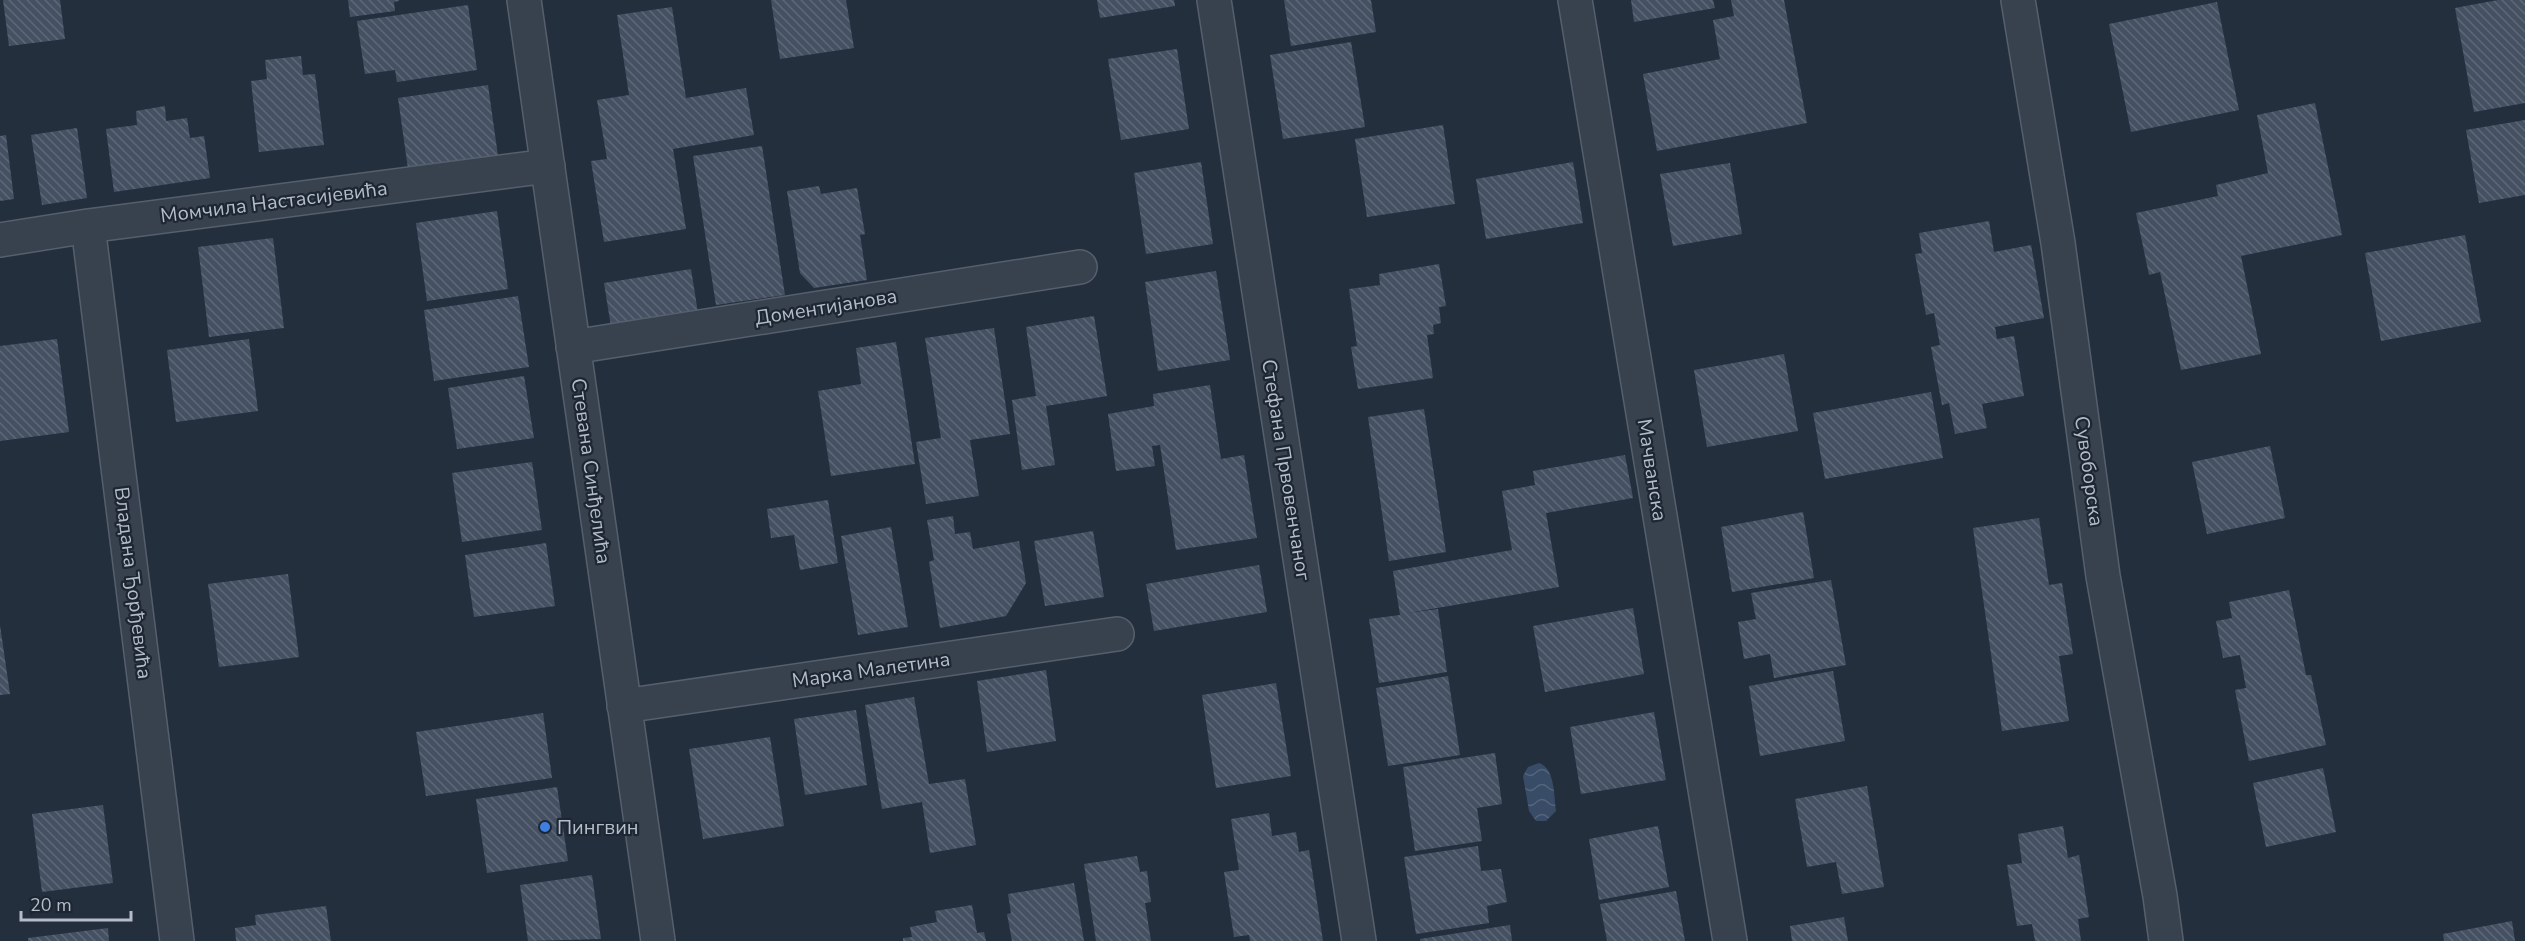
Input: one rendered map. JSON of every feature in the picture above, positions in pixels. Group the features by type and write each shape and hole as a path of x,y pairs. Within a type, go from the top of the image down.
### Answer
{"street":[{"name":"Стевана Синђелића","path":"524,0 658,941"},
{"name":"Стефана Првовенчаног","path":"1214,0 1359,941"},
{"name":"Мачванска","path":"1575,0 1730,941"},
{"name":"Сувоборска","path":"2018,0 2058,243 2103,576 2158,884 2166,941"},
{"name":"Момчила Настасијевића","path":"0,240 88,226 548,166"},
{"name":"Владана Ђорђевића","path":"88,226 177,941"},
{"name":"Доментијанова","path":"573,347 1080,267"},
{"name":"Марка Малетина","path":"624,706 1117,634"}],"water":[{"path":"1539,763 1548,770 1554,791 1556,811 1546,821 1536,821 1529,811 1523,776 1528,767"}],"building":[{"path":"3,0 60,0 65,39 9,46"},
{"path":"348,0 399,1 394,2 395,11 350,17"},
{"path":"771,0 846,0 854,48 780,59"},
{"path":"1097,0 1174,0 1175,6 1100,18"},
{"path":"1284,0 1371,0 1376,32 1291,46"},
{"path":"1631,0 1713,0 1715,8 1634,22"},
{"path":"1731,0 1784,0 1807,123 1657,151 1643,74 1720,59 1713,20 1734,16"},
{"path":"2498,0 2525,0 2525,103 2474,112 2455,8"},
{"path":"2217,2 2239,110 2131,132 2109,24"},
{"path":"468,5 477,70 397,82 395,70 365,74 357,21"},
{"path":"672,7 686,98 746,88 754,135 673,149 686,229 604,242 591,161 607,159 597,100 629,95 617,15"},
{"path":"1351,42 1365,127 1283,139 1270,55"},
{"path":"1177,49 1189,129 1121,140 1108,59"},
{"path":"301,56 303,75 315,74 324,145 259,152 251,81 267,79 265,60"},
{"path":"488,85 498,156 408,169 398,98"},
{"path":"2315,103 2342,235 2241,256 2261,354 2181,370 2160,272 2149,275 2136,213 2218,196 2216,185 2268,173 2257,115"},
{"path":"165,106 166,121 187,118 190,138 204,136 210,178 114,192 106,129 137,125 136,111"},
{"path":"2525,120 2525,195 2479,203 2466,130"},
{"path":"1443,125 1455,204 1367,217 1355,139"},
{"path":"77,128 87,198 42,205 31,135"},
{"path":"6,135 14,199 0,201 0,136"},
{"path":"762,146 785,295 716,305 693,156"},
{"path":"1201,162 1213,244 1146,254 1134,173"},
{"path":"1573,162 1583,223 1486,239 1476,179"},
{"path":"1730,163 1742,234 1673,246 1660,174"},
{"path":"819,186 821,194 857,188 865,234 860,235 867,280 814,288 800,273 787,191"},
{"path":"497,211 508,289 427,301 416,223"},
{"path":"1989,221 1994,252 2031,245 2044,318 1995,327 1997,339 2014,336 2024,396 1982,404 1987,428 1955,434 1949,403 1942,405 1931,347 1940,345 1934,313 1926,315 1915,254 1922,253 1919,233"},
{"path":"2465,235 2481,322 2381,341 2365,253"},
{"path":"273,238 284,328 209,337 198,247"},
{"path":"1439,264 1446,306 1439,307 1441,323 1433,325 1434,334 1427,335 1433,378 1358,389 1351,347 1357,346 1349,289 1380,285 1379,274"},
{"path":"691,269 698,313 611,327 604,283"},
{"path":"1216,271 1230,360 1158,371 1145,282"},
{"path":"518,296 529,367 434,381 424,310"},
{"path":"1094,316 1107,396 1046,406 1055,465 1022,470 1012,400 1036,396 1026,327"},
{"path":"994,328 1010,434 970,440 979,496 926,504 916,442 941,438 925,338"},
{"path":"57,339 69,432 0,441 0,346"},
{"path":"249,339 258,411 176,422 167,350"},
{"path":"896,342 915,464 831,476 818,391 861,384 856,348"},
{"path":"1784,354 1798,431 1707,447 1694,370"},
{"path":"524,376 534,438 457,449 448,388"},
{"path":"1210,385 1221,459 1244,455 1257,538 1176,550 1160,445 1152,446 1155,466 1116,471 1108,414 1154,406 1153,394"},
{"path":"1931,392 1943,458 1825,479 1813,413"},
{"path":"1424,409 1446,552 1389,561 1368,417"},
{"path":"2270,446 2285,518 2207,534 2192,462"},
{"path":"1625,455 1633,498 1546,513 1559,587 1408,613 1438,609 1447,672 1379,683 1369,619 1400,615 1393,571 1512,550 1502,491 1535,485 1533,471"},
{"path":"532,462 542,530 462,542 452,473"},
{"path":"828,500 838,563 800,570 794,535 771,538 767,509"},
{"path":"1803,512 1814,578 1732,592 1721,527"},
{"path":"953,516 955,534 970,532 973,549 1019,541 1026,583 1006,616 940,628 929,562 934,560 927,520"},
{"path":"2039,518 2049,585 2062,583 2073,654 2059,656 2069,721 2002,731 1973,528"},
{"path":"891,527 908,627 858,635 841,536"},
{"path":"1093,531 1104,597 1045,606 1034,541"},
{"path":"546,543 555,606 474,617 465,555"},
{"path":"1259,565 1267,612 1154,631 1146,584"},
{"path":"288,574 299,657 219,667 208,584"},
{"path":"1831,580 1846,665 1774,678 1770,654 1744,659 1738,622 1756,619 1751,593"},
{"path":"2289,590 2306,675 2311,675 2326,745 2249,761 2235,690 2246,688 2240,655 2223,658 2216,621 2232,618 2229,602"},
{"path":"1633,608 1644,674 1545,692 1533,626"},
{"path":"0,625 10,694 0,695"},
{"path":"1046,670 1056,741 987,752 977,681"},
{"path":"1833,671 1845,741 1760,756 1749,686"},
{"path":"1448,676 1460,755 1388,766 1376,688"},
{"path":"1276,683 1291,776 1216,788 1202,695"},
{"path":"914,697 929,784 965,779 976,845 930,853 922,802 882,809 865,705"},
{"path":"856,710 867,785 805,795 794,719"},
{"path":"1654,712 1666,780 1581,794 1570,727"},
{"path":"543,713 552,778 426,796 416,732"},
{"path":"770,737 784,826 703,839 689,749"},
{"path":"1495,753 1502,804 1477,808 1482,841 1415,851 1403,767"},
{"path":"2323,768 2336,832 2266,847 2253,783"},
{"path":"1867,786 1884,887 1842,894 1836,862 1807,867 1795,799"},
{"path":"557,787 568,861 487,873 476,799"},
{"path":"103,805 113,883 42,892 32,814"},
{"path":"1269,813 1272,836 1296,832 1299,852 1309,850 1323,941 1250,941 1249,935 1234,937 1224,872 1239,870 1231,819"},
{"path":"1658,826 1669,887 1599,900 1589,839"},
{"path":"2063,826 2068,858 2079,855 2089,917 2078,919 2081,941 2035,941 2032,924 2017,926 2007,865 2022,863 2018,834"},
{"path":"1478,846 1481,871 1501,869 1507,902 1487,906 1489,923 1416,934 1404,857"},
{"path":"1137,856 1140,872 1147,871 1151,902 1145,903 1151,941 1096,941 1084,864"},
{"path":"592,875 601,939 528,941 520,885"},
{"path":"1074,883 1084,941 1012,941 1007,914 1011,913 1008,894"},
{"path":"1676,891 1685,941 1607,941 1600,904"},
{"path":"972,905 977,933 984,932 986,941 903,941 903,938 912,937 910,927 937,922 935,911"},
{"path":"326,906 331,941 236,941 235,928 256,925 255,915"},
{"path":"1844,917 1848,941 1792,941 1790,926"},
{"path":"2512,921 2515,941 2444,941 2443,934"},
{"path":"1510,925 1512,941 1420,941 1420,939"},
{"path":"108,928 109,941 28,941 28,938"}],"place":[{"name":"Пингвин","path":"545,827"}]}
